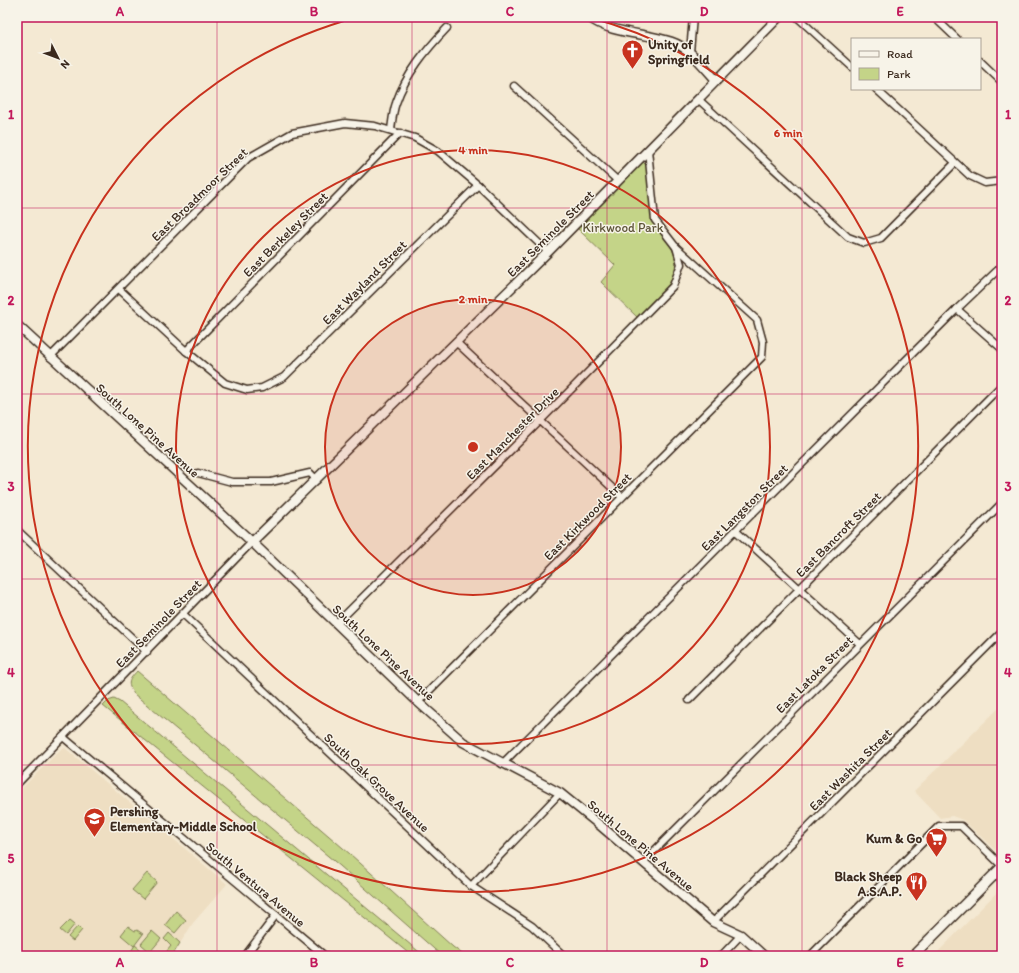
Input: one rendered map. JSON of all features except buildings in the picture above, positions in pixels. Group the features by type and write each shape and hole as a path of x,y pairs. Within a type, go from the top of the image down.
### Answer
{"main road":[{"path":"589,17 610,28 672,42 690,52 716,80"},
{"name":"East Seminole Street","path":"252,542 317,480 548,252 779,17"},
{"name":"South Lone Pine Avenue","path":"17,325 252,542 418,702 463,742 560,794 713,922 741,935 764,956"},
{"path":"913,956 1002,866"}],"street":[{"path":"690,52 693,17"},
{"path":"797,17 851,66"},
{"path":"934,17 956,38"},
{"path":"391,130 395,103 411,73 425,50 447,28"},
{"path":"981,62 1002,82"},
{"path":"514,86 618,181"},
{"path":"877,90 970,176 985,183 1002,181"},
{"path":"698,99 848,237 864,243 881,238 955,163"},
{"name":"East Broadmoor Street","path":"50,357 248,158 292,133 345,123 375,126 415,138 438,151 478,185 548,252"},
{"name":"East Berkeley Street","path":"186,351 400,133"},
{"path":"648,150 655,220 675,246"},
{"name":"East Wayland Street","path":"186,351 225,383 247,390 262,388 284,377 478,185"},
{"name":"East Kirkwood Street","path":"418,702 762,357 763,342 757,320 675,246"},
{"name":"East Manchester Drive","path":"336,624 673,286 681,264 675,246"},
{"name":"East Langston Street","path":"502,764 957,309 1002,266"},
{"path":"119,289 186,351"},
{"path":"957,309 1002,350"},
{"path":"456,342 622,497"},
{"name":"East Bancroft Street","path":"689,700 1002,385"},
{"path":"198,473 232,482 271,482 310,473 317,480"},
{"name":"East Latoka Street","path":"643,862 1002,503"},
{"path":"17,530 147,652"},
{"path":"736,531 860,644"},
{"name":"East Seminole Street","path":"17,784 147,652 252,542"},
{"name":"South Oak Grove Avenue","path":"183,614 472,886 532,926 564,956"},
{"name":"East Washita Street","path":"713,922 1002,632"},
{"name":"South Ventura Avenue","path":"63,737 325,956"},
{"path":"472,886 560,794"},
{"path":"810,956 939,826 961,826 1002,866"},
{"path":"245,956 276,915"},
{"path":"721,956 741,935"}],"shaded area":[{"path":"1002,705 1002,851 999,852 963,820 952,816 940,818 914,791"},
{"name":"Pershing Elementary-Middle School","path":"65,748 227,884 193,923 172,956 17,956 17,793 61,749"},
{"path":"1002,887 1002,956 934,956"}],"green space":[{"name":"Kirkwood Park","path":"643,162 646,165 655,223 658,230 672,249 675,259 675,269 667,288 638,318 601,282 615,265 577,228"},
{"path":"137,671 350,854 453,947 465,956 442,956 340,866 134,694 129,684"},
{"path":"114,699 120,702 424,956 412,956 103,706 108,701"},
{"path":"147,873 157,882 143,899 132,890"},
{"path":"176,911 186,920 175,933 165,925"},
{"path":"70,920 75,924 66,935 60,930"},
{"path":"78,926 82,930 73,941 68,937"},
{"path":"128,926 143,934 134,946 121,935"},
{"path":"152,931 161,939 150,952 141,944"},
{"path":"169,933 180,943 172,956 163,956 171,946 164,939"},
{"path":"135,945 141,950 136,956 134,956 130,953"}],"place":[{"name":"Unity of Springfield","path":"632,70"},
{"name":"Pershing Elementary-Middle School","path":"95,838"},
{"name":"Kum & Go","path":"937,858"},
{"name":"Black Sheep A.S.A.P.","path":"917,902"}]}
